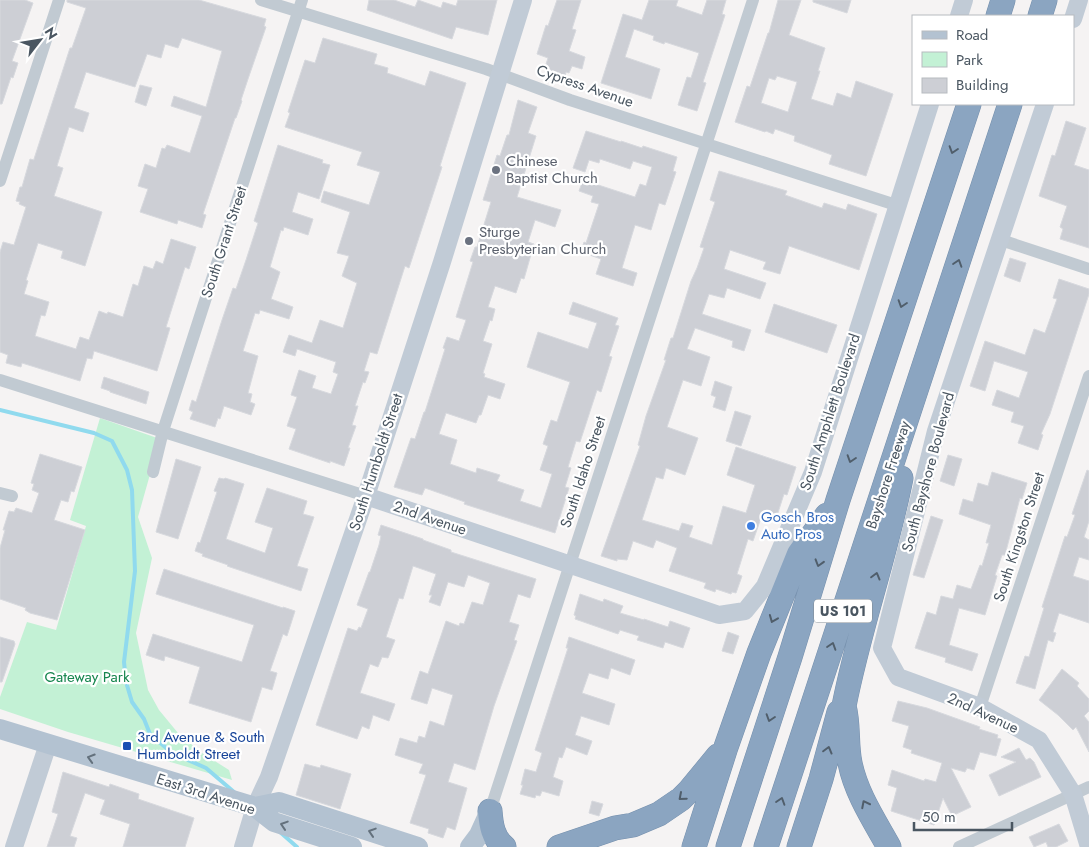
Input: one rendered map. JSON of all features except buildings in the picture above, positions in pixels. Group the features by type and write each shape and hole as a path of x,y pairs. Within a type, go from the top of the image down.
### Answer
{"highway":[{"path":"998,15 1003,0"},
{"path":"1040,15 1045,0"},
{"name":"US 101","path":"728,847 790,657 838,500 969,105"},
{"name":"Bayshore Freeway","path":"766,847 1010,105"},
{"path":"799,847 821,779 839,713 844,706 856,648 893,516 920,375"},
{"path":"694,847 759,653 799,554 838,500"},
{"path":"844,706 847,715 847,748 854,779 868,811 889,847"},
{"path":"559,847 615,828 633,825 659,814 690,790 726,748"},
{"path":"490,811 494,834 504,847"}],"main road":[{"name":"East 3rd Avenue","path":"0,729 197,789 264,801 274,822 352,847"},
{"path":"264,801 279,802 418,847"},
{"path":"470,847 479,835 490,811"}],"street":[{"path":"0,181 59,0"},
{"name":"Cypress Avenue","path":"262,0 300,6 499,73 570,100 896,205"},
{"name":"South Humboldt Street","path":"243,847 248,830 264,801 366,496 442,262 523,0"},
{"name":"South Idaho Street","path":"490,811 753,0"},
{"path":"959,15 964,0"},
{"path":"1074,16 1079,0"},
{"name":"South Grant Street","path":"153,472 163,431 300,6"},
{"name":"South Amphlett Boulevard","path":"745,611 765,586 812,472 896,205 930,105"},
{"name":"South Bayshore Boulevard","path":"882,648 936,430 1045,105"},
{"path":"1001,240 1089,269"},
{"name":"South Kingston Street","path":"980,707 1089,376"},
{"name":"2nd Avenue","path":"0,380 366,496 719,615 745,611"},
{"name":"2nd Avenue","path":"882,648 898,677 980,707 1039,740 1081,791 1089,847"},
{"path":"14,847 48,744"},
{"path":"959,847 1081,791"}],"green space":[{"name":"Gateway Park","path":"100,418 160,439 138,517 152,558 136,633 148,690 159,710 178,733 202,753 229,770 232,780 68,732 0,709 0,697 27,622 56,630 86,526 70,520"}],"waterway":[{"path":"0,410 94,433 112,441 127,470 132,490 135,571 124,662 126,682 132,702 144,719 150,734 172,753 206,768 234,792"},
{"path":"280,832 297,847"}],"place":[{"name":"Chinese Baptist Church","path":"496,170"},
{"name":"Sturge Presbyterian Church","path":"469,241"},
{"name":"Gosch Bros Auto Pros","path":"751,526"},
{"name":"3rd Avenue & South Humboldt Street","path":"127,746"}]}
